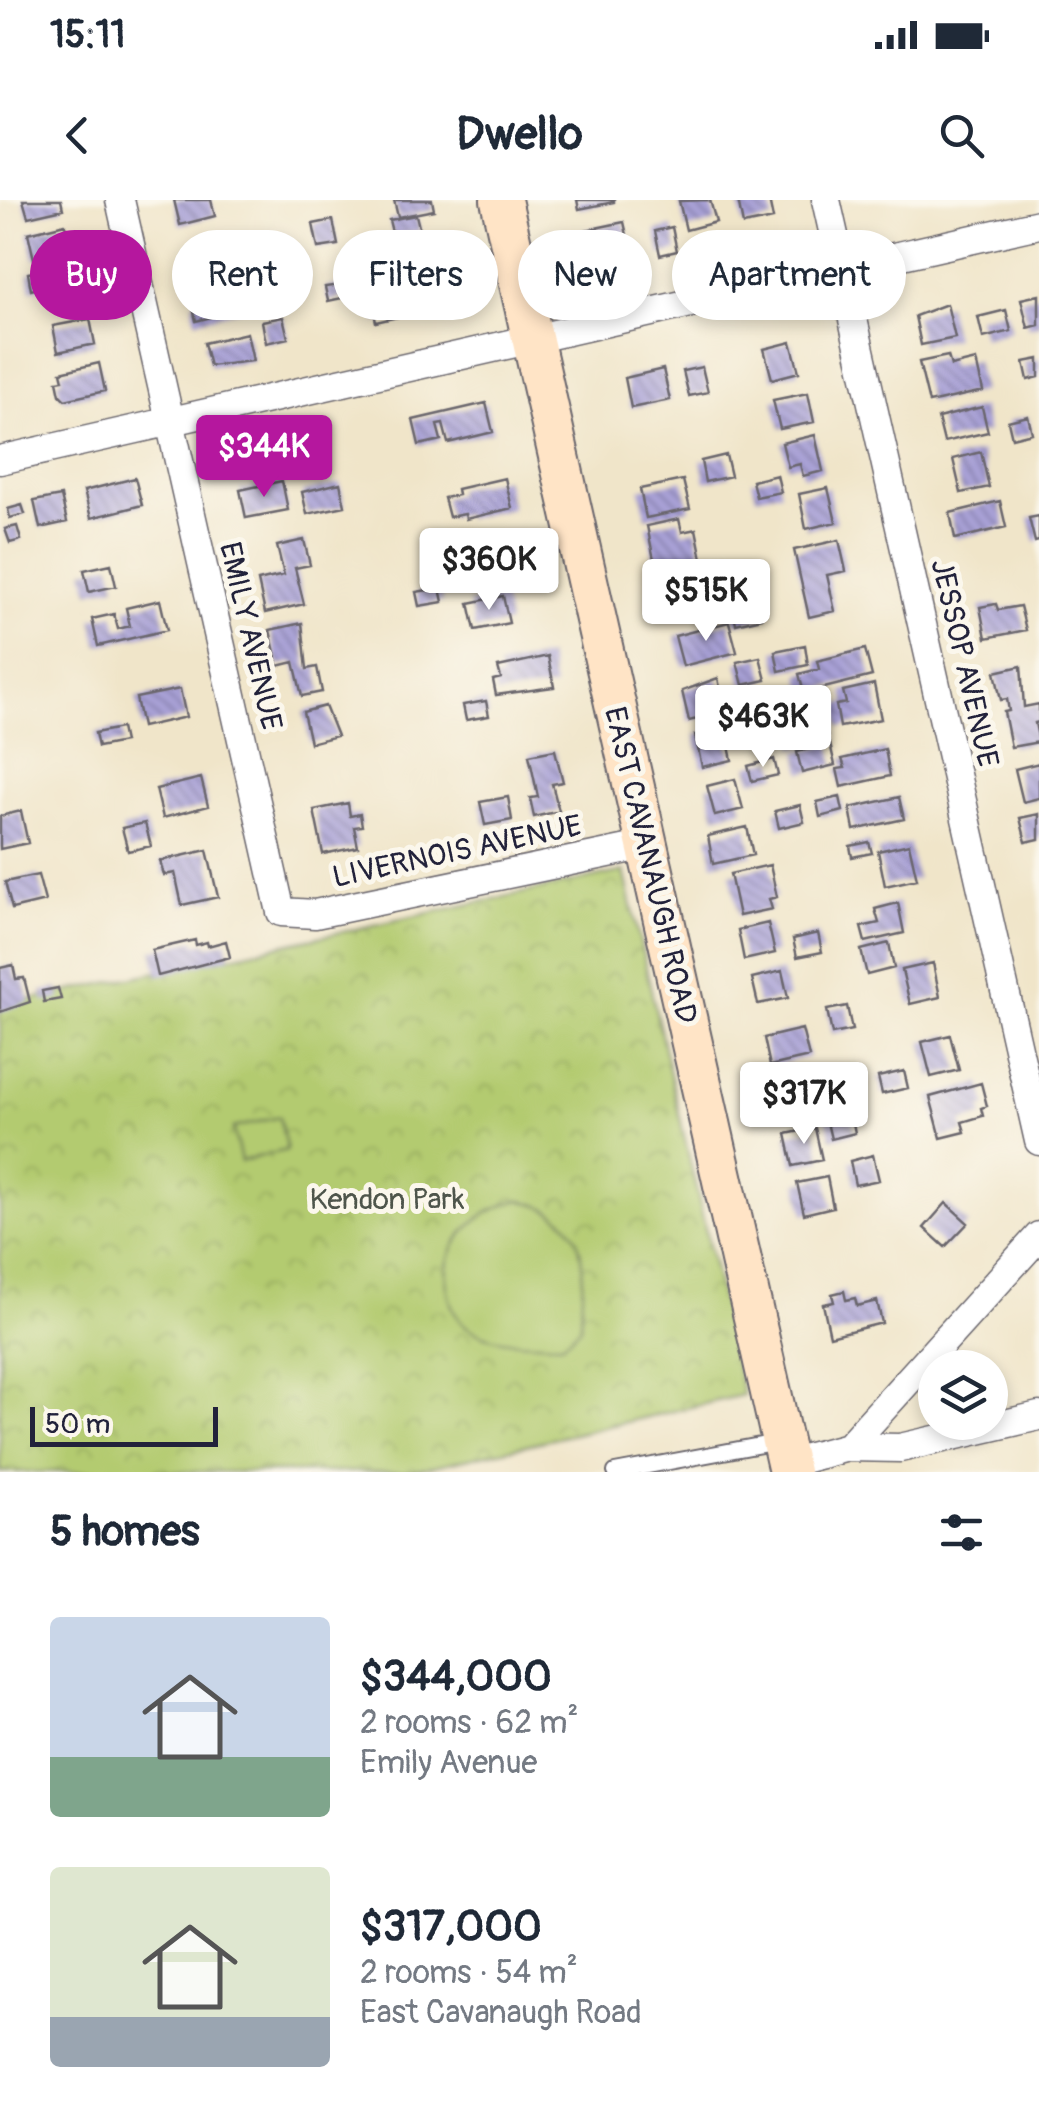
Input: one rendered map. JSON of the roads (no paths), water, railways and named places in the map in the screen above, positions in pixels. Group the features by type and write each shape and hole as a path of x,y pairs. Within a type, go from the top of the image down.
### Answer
{"street":[{"name":"EMILY AVENUE","path":"120,200 280,912"},
{"name":"EAST CAVANAUGH ROAD","path":"500,200 786,1459"},
{"name":"JESSOP AVENUE","path":"826,200 833,230"},
{"path":"906,254 1039,224"},
{"path":"0,460 672,306"},
{"name":"JESSOP AVENUE","path":"854,320 1039,1141"},
{"name":"LIVERNOIS AVENUE","path":"280,912 315,914 647,844"},
{"path":"848,1446 1039,1236"},
{"path":"786,1459 848,1446 900,1448 1039,1416"}],"lane":[{"path":"619,1472 786,1459"}],"park label":[{"name":"Kendon Park","path":"387,1199"}]}
